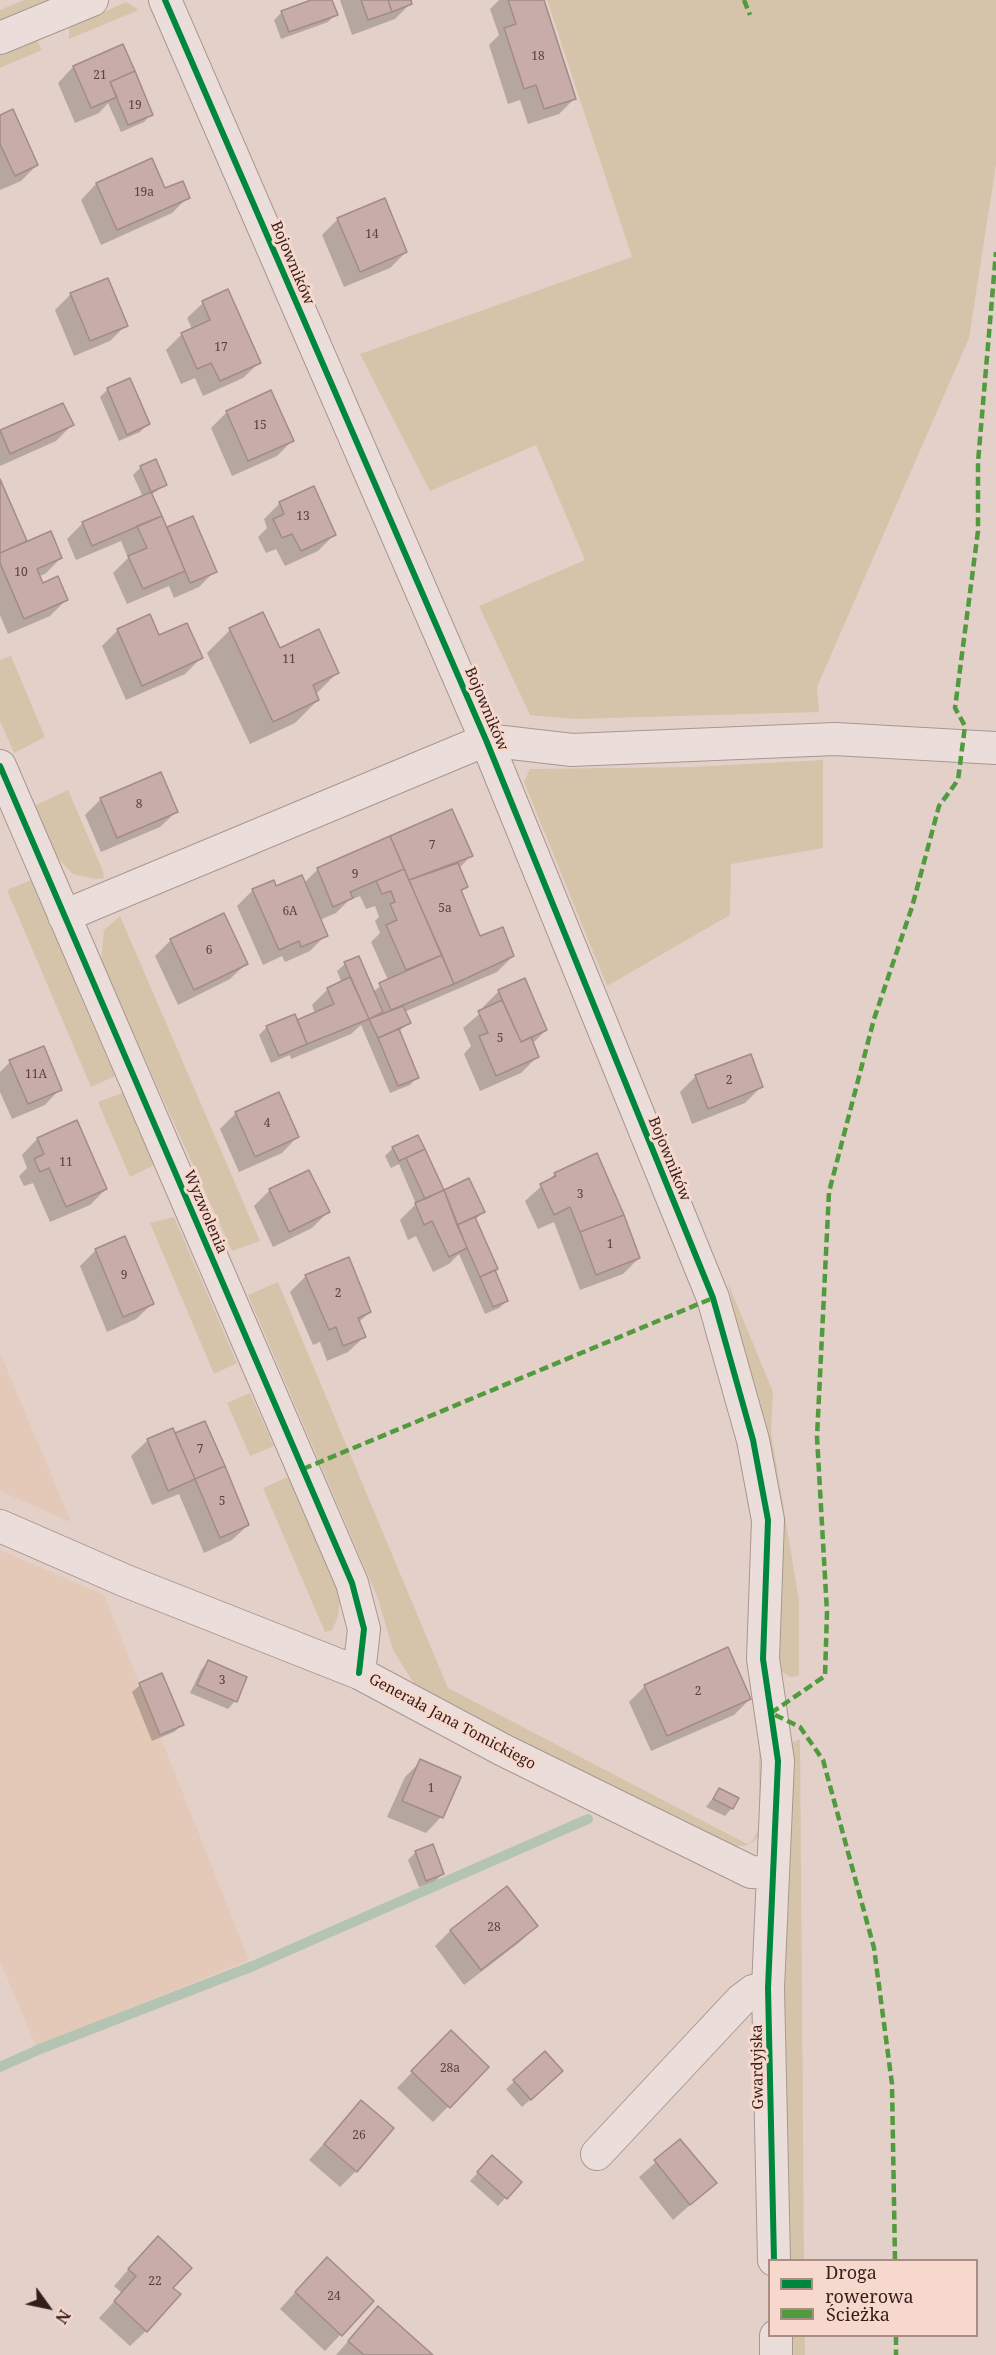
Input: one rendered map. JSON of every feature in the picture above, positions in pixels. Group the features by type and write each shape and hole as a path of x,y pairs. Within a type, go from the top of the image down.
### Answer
{"street":[{"path":"0,38 92,0"},
{"name":"Bojowników","path":"165,0 486,740 712,1298 753,1440 768,1520 763,1659 778,1761 773,1873"},
{"path":"64,916 486,740 572,750 835,739 996,748"},
{"name":"Wyzwolenia","path":"0,766 352,1583 364,1629 359,1673"},
{"name":"Generała Jana Tomickiego","path":"0,1526 126,1581 359,1673 503,1750 751,1872 773,1873"},
{"name":"Gwardyjska","path":"773,1873 768,1988 774,2259"},
{"path":"597,2154 741,2000 753,1991 768,1988"},
{"path":"776,2337 776,2355"}],"shaded area":[{"path":"24,0 50,0 0,20 0,10"},
{"path":"547,0 996,0 996,164 969,338 817,687 819,712 574,719 530,715 479,606 585,560 536,445 430,491 360,354 632,257"},
{"path":"126,2 139,10 69,39 69,27"},
{"path":"37,40 42,50 0,68 0,55"},
{"path":"11,656 45,737 14,753 0,721 0,660"},
{"path":"823,760 823,848 731,864 730,915 607,986 524,782 530,769 692,767"},
{"path":"68,790 104,878 95,879 73,874 58,858 34,806"},
{"path":"31,880 115,1076 91,1087 7,890"},
{"path":"120,916 260,1241 232,1251 101,962 104,930"},
{"path":"125,1092 154,1165 130,1177 98,1102"},
{"path":"174,1217 237,1363 214,1374 150,1223"},
{"path":"278,1282 448,1688 749,1845 731,1847 444,1706 415,1685 393,1650 378,1599 248,1295"},
{"path":"728,1283 773,1392 771,1433 799,1600 799,1676 790,1677 780,1670 772,1647 778,1520"},
{"path":"0,1353 40,1448 71,1522 0,1491"},
{"path":"250,1393 274,1446 250,1456 227,1403"},
{"path":"288,1477 327,1560 340,1598 338,1617 332,1630 325,1632 263,1488"},
{"path":"0,1550 104,1595 249,1960 36,2046 0,1961"},
{"path":"759,1728 768,1739 766,1830 749,1845 759,1830"},
{"path":"800,1739 804,2259 787,2259 784,2152 785,1931 793,1742"},
{"path":"789,2337 805,2337 805,2355 790,2355"}],"building":[{"path":"311,0 332,0 338,15 289,32 281,11"},
{"path":"361,0 388,0 392,12 368,20"},
{"path":"388,0 411,0 412,4 392,12"},
{"path":"508,0 544,0 576,99 544,109 536,85 524,89 504,28 516,24"},
{"path":"123,44 135,71 110,82 117,97 91,108 73,66"},
{"path":"135,71 153,115 128,125 110,82"},
{"path":"13,109 38,165 15,176 0,144 0,115"},
{"path":"152,158 165,188 183,181 190,198 117,230 96,183"},
{"path":"385,198 407,252 360,272 337,218"},
{"path":"108,278 128,326 90,341 70,293"},
{"path":"228,289 261,363 220,381 211,363 197,369 181,333 210,320 202,301"},
{"path":"130,378 150,424 127,435 107,388"},
{"path":"271,390 294,441 248,461 226,411"},
{"path":"63,403 74,425 10,454 0,430"},
{"path":"156,459 167,485 151,492 140,466"},
{"path":"0,479 27,541 0,553"},
{"path":"314,486 336,535 301,551 292,534 282,538 273,519 284,514 279,502"},
{"path":"151,492 162,516 92,546 82,522"},
{"path":"162,516 185,571 143,589 128,556 147,548 137,526"},
{"path":"193,516 217,572 190,583 167,527"},
{"path":"51,531 62,558 37,569 43,583 58,576 68,600 24,619 0,563 0,553"},
{"path":"263,612 280,648 319,629 339,673 313,685 319,700 273,722 229,628"},
{"path":"150,614 159,635 187,623 203,658 142,686 117,629"},
{"path":"161,772 178,812 117,838 100,798"},
{"path":"452,809 473,856 409,880 390,836"},
{"path":"390,836 404,869 350,892 353,898 333,907 317,868"},
{"path":"458,863 468,887 461,890 480,936 503,927 514,956 454,984 409,880"},
{"path":"404,869 442,955 406,970 386,925 397,920 390,904 395,902 391,891 382,894 376,881"},
{"path":"302,875 328,936 301,947 299,941 279,950 252,889 274,880 276,886"},
{"path":"224,913 248,964 194,990 170,939"},
{"path":"442,955 454,984 391,1010 379,983"},
{"path":"359,956 383,1012 369,1019 344,962"},
{"path":"350,977 369,1019 307,1044 297,1020 334,1004 327,988"},
{"path":"525,978 547,1030 521,1042 498,990"},
{"path":"502,1000 521,1042 531,1037 539,1057 496,1076 479,1036 488,1033 478,1011"},
{"path":"403,1006 411,1023 378,1038 369,1019"},
{"path":"295,1014 307,1044 279,1056 266,1026"},
{"path":"399,1029 419,1078 398,1086 378,1038"},
{"path":"44,1046 62,1090 28,1104 9,1060"},
{"path":"751,1054 763,1087 708,1109 695,1075"},
{"path":"279,1092 299,1137 255,1157 235,1112"},
{"path":"77,1120 107,1189 66,1207 49,1168 40,1172 34,1159 44,1154 37,1138"},
{"path":"418,1135 425,1149 399,1161 392,1147"},
{"path":"425,1149 444,1190 425,1199 406,1158"},
{"path":"597,1153 624,1215 580,1232 570,1207 554,1215 540,1184 556,1176 554,1173"},
{"path":"309,1170 330,1212 289,1232 269,1189"},
{"path":"469,1178 485,1212 457,1225 444,1190"},
{"path":"444,1190 467,1248 449,1257 432,1221 424,1225 415,1203"},
{"path":"624,1215 640,1258 596,1275 580,1232"},
{"path":"475,1217 498,1269 480,1277 457,1225"},
{"path":"125,1236 154,1304 123,1317 95,1249"},
{"path":"349,1257 371,1312 358,1318 366,1337 343,1346 336,1327 329,1330 305,1275"},
{"path":"495,1270 508,1301 493,1307 480,1277"},
{"path":"205,1421 225,1466 195,1479 175,1433"},
{"path":"173,1428 195,1479 168,1491 147,1439"},
{"path":"225,1466 249,1525 220,1538 195,1479"},
{"path":"728,1647 751,1699 667,1736 644,1685"},
{"path":"208,1660 247,1677 237,1702 197,1685"},
{"path":"162,1673 184,1725 160,1735 139,1683"},
{"path":"420,1759 461,1777 443,1818 402,1801"},
{"path":"719,1788 739,1798 733,1809 713,1799"},
{"path":"433,1844 444,1874 426,1881 415,1851"},
{"path":"507,1886 538,1926 481,1970 450,1930"},
{"path":"451,2030 489,2067 450,2108 411,2071"},
{"path":"545,2051 563,2071 531,2100 513,2080"},
{"path":"361,2100 394,2128 357,2172 324,2144"},
{"path":"680,2139 717,2183 690,2205 654,2160"},
{"path":"492,2155 522,2182 507,2199 477,2172"},
{"path":"158,2236 192,2268 173,2288 181,2294 147,2332 114,2301 136,2276 128,2269"},
{"path":"327,2257 374,2301 342,2336 295,2292"},
{"path":"378,2306 433,2355 364,2355 348,2341"}],"waterway":[{"path":"0,2067 40,2049 253,1966 588,1819"}],"marked path":[{"path":"744,0 750,15"},
{"path":"895,2259 892,2084 874,1948 823,1760 800,1727 771,1713 825,1676 827,1612 817,1437 829,1192 874,1019 912,907 939,806 958,780 965,726 955,708 978,531 978,462 996,252"},
{"path":"303,1469 713,1298"},
{"path":"896,2337 896,2355"}],"cycle path":[{"path":"165,0 486,740 713,1298 753,1440 768,1520 763,1659 778,1761 768,1988 774,2259"},
{"path":"0,766 352,1583 364,1629 359,1673"}]}
